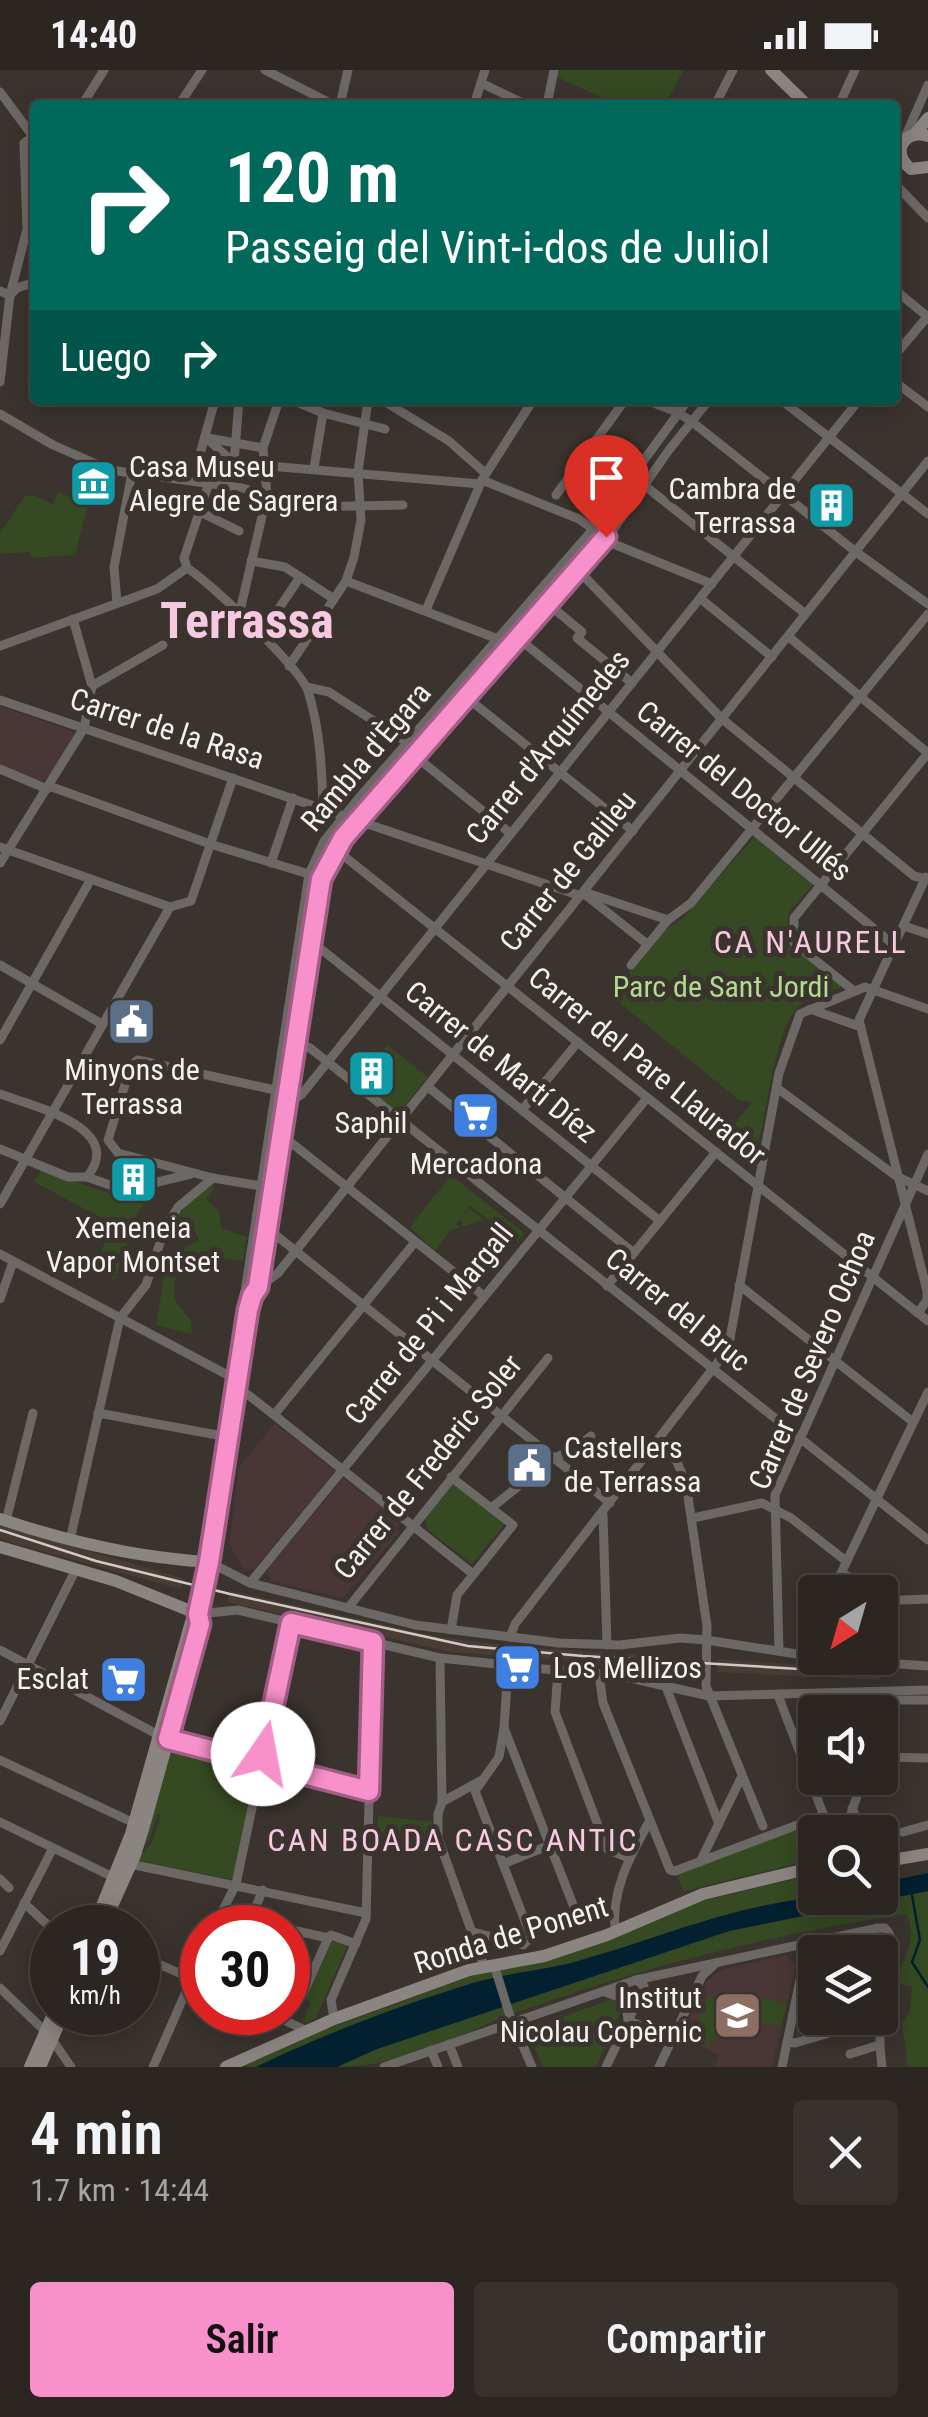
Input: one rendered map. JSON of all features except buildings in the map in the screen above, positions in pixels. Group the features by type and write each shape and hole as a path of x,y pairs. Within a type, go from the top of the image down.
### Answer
{"street":[{"path":"85,100 104,70"},
{"path":"182,100 202,70"},
{"path":"265,70 327,100"},
{"path":"339,100 348,70"},
{"path":"476,100 485,70"},
{"path":"548,100 554,70"},
{"path":"718,100 733,70"},
{"path":"771,70 801,100"},
{"path":"841,100 855,70"},
{"path":"481,83 516,100"},
{"path":"905,147 928,85"},
{"path":"0,92 30,133"},
{"path":"905,147 928,118"},
{"path":"0,382 5,292 27,229 24,143 30,140"},
{"path":"900,184 923,170 905,147"},
{"path":"900,190 928,218"},
{"path":"5,292 30,284"},
{"path":"900,294 928,316 900,350"},
{"path":"900,386 928,407"},
{"path":"0,646 157,589 176,576 186,563 200,512 206,436 214,405"},
{"path":"234,463 239,405"},
{"path":"240,611 255,534 268,496 263,448 277,405"},
{"path":"304,405 385,429"},
{"path":"289,666 346,581 360,533 360,469 367,405"},
{"path":"390,405 449,441 482,479"},
{"path":"426,610 482,479 530,405"},
{"path":"556,496 621,405"},
{"path":"659,405 691,421 928,604"},
{"name":"Rambla d'Ègara","path":"198,1614 248,1310 244,1298 274,1090 309,874 318,850 344,812 594,528 683,405"},
{"name":"Rambla d'Ègara","path":"258,1287 321,879 336,849 606,537 705,405"},
{"path":"787,405 928,514"},
{"name":"Carrer d'Arquímedes","path":"270,1123 278,1109 302,1094 855,405"},
{"path":"314,468 323,413"},
{"path":"0,414 61,449 110,470 205,484 308,507 403,505"},
{"path":"206,436 263,448"},
{"path":"206,436 234,463 482,479 594,528 616,544 712,584"},
{"name":"Carrer de Galileu","path":"248,1310 258,1287 272,1279 402,1120 928,461"},
{"path":"205,484 234,463"},
{"path":"117,603 114,567 132,473"},
{"path":"644,485 803,612"},
{"path":"200,512 239,531"},
{"path":"250,560 284,567 334,599"},
{"path":"186,563 240,611 307,687 320,745 321,802"},
{"path":"578,569 722,718 914,876 927,877 859,1020 927,1291 918,1313"},
{"path":"261,635 300,577"},
{"path":"346,581 498,639"},
{"path":"700,599 772,657"},
{"path":"547,603 582,632 576,638 632,683"},
{"path":"631,965 668,920 684,911 928,614"},
{"path":"0,864 4,849 48,788 84,728 92,686 73,619"},
{"path":"788,637 928,753 794,918 794,943 854,991"},
{"name":"Carrer del Doctor Ullés","path":"518,638 894,944"},
{"path":"92,686 163,645"},
{"path":"307,687 329,692 406,745 510,833"},
{"path":"466,697 632,831"},
{"name":"Carrer de la Rasa","path":"0,700 344,812"},
{"path":"0,769 321,879"},
{"path":"4,849 170,908 191,901 233,778"},
{"path":"270,862 293,798"},
{"path":"344,812 588,896 647,944"},
{"name":"Carrer del Pare Llaurador","path":"336,849 928,1321"},
{"path":"0,1040 91,878"},
{"path":"582,894 668,920"},
{"path":"0,1204 170,908"},
{"path":"904,926 928,934"},
{"name":"Carrer de Martí Díez","path":"311,941 660,1222"},
{"path":"0,965 102,1024"},
{"path":"510,1637 516,1624 728,1349 777,1088 800,1014 865,987 928,1010"},
{"path":"810,1009 860,1027"},
{"name":"Carrer del Bruc","path":"295,1042 310,1048 402,1120 928,1540"},
{"path":"522,1110 578,1042"},
{"path":"213,1178 118,1153 108,1140 135,1062 274,1090"},
{"path":"428,1087 634,1253"},
{"path":"777,1088 896,1176 928,1192"},
{"path":"0,1094 51,1113 87,1132 94,1141 98,1161 87,1177"},
{"name":"Carrer de Pi i Margall","path":"250,1583 647,1098"},
{"path":"66,1116 82,1123"},
{"path":"270,1123 484,1296"},
{"path":"0,1149 68,1176 87,1177 128,1191 192,1174 261,1186"},
{"path":"608,1286 716,1152"},
{"name":"Carrer de Severo Ochoa","path":"779,1652 775,1496 928,1154"},
{"path":"70,1540 120,1318 146,1285 164,1231 178,1207 213,1178"},
{"path":"267,1228 554,1458 606,1508"},
{"path":"274,1415 415,1242"},
{"path":"0,1254 236,1386 473,1574"},
{"path":"0,1298 13,1262"},
{"path":"248,1272 258,1287"},
{"path":"739,1286 913,1422"},
{"name":"Carrer de Frederic Soler","path":"348,1608 548,1358"},
{"path":"928,1392 841,1574 900,1600 928,1599"},
{"path":"33,1413 3,1520 70,1540 140,1556 209,1562 250,1583 400,1622 451,1630 559,1644 680,1638 928,1666"},
{"path":"98,1413 228,1438"},
{"path":"491,1508 554,1458 574,1450 591,1436"},
{"path":"657,1442 682,1472 693,1518 709,1696 764,1826"},
{"path":"451,1477 512,1525 457,1594 451,1630"},
{"path":"693,1518 762,1503 776,1509 846,1561"},
{"path":"606,1508 602,1537 607,1644"},
{"path":"585,1536 594,1533 602,1537"},
{"path":"0,1547 116,1582 198,1614 238,1610 440,1658 599,1674 709,1696 798,1696"},
{"path":"0,1721 75,1571"},
{"path":"112,1905 132,1862 191,1622 198,1614"},
{"path":"226,1905 236,1884 291,1623"},
{"path":"334,2019 331,2000 366,1913 373,1642"},
{"path":"0,1650 164,1737 369,1791"},
{"path":"440,1658 442,1802 438,1838 472,1932 492,1969 532,2067"},
{"path":"472,1932 523,1945 531,1936 475,1791 498,1757 508,1667"},
{"path":"558,1671 555,1712 600,1832 607,1849 629,1858"},
{"path":"599,1674 603,1703 670,1870 824,1814 778,1696"},
{"path":"666,1687 719,1824"},
{"path":"897,1695 928,1690"},
{"path":"898,1697 928,1700"},
{"path":"504,1728 582,1925"},
{"path":"103,1905 117,1875 164,1737"},
{"path":"898,1757 928,1758"},
{"path":"0,1760 134,1823"},
{"path":"700,1862 742,1776"},
{"path":"442,1802 482,1780"},
{"path":"849,1815 856,1795"},
{"path":"852,1808 855,1815"},
{"path":"0,1822 117,1875"},
{"path":"614,1932 613,1904 629,1858 649,1822"},
{"path":"903,1832 928,1826"},
{"path":"503,1864 550,1845"},
{"path":"0,1951 52,1848"},
{"path":"898,1859 928,1854"},
{"path":"117,1875 132,1862"},
{"path":"132,1862 366,1913"},
{"name":"Ronda de Ponent","path":"310,2030 614,1932 702,1894 798,1871"},
{"path":"0,1880 9,1888"},
{"path":"256,1905 262,1890"},
{"path":"24,1904 30,1909"},
{"path":"845,1935 885,1928 890,1935"},
{"path":"310,1934 356,1944"},
{"path":"310,1978 328,1938"},
{"path":"390,2066 632,1982 700,1971 718,1961 798,1944"},
{"path":"659,2067 700,1971"},
{"path":"628,2020 624,1999 632,1982"},
{"path":"606,2067 643,1990 644,1986 632,1982"},
{"path":"0,1988 30,2017"},
{"path":"782,2067 798,1990"},
{"path":"605,1992 624,1999"},
{"path":"153,2067 180,2004"},
{"path":"793,2014 798,2013"},
{"path":"628,2020 672,2040"},
{"path":"30,2067 49,2035"},
{"path":"40,2067 49,2035"},
{"path":"49,2035 71,2067"},
{"name":"Ronda de Ponent","path":"226,2067 298,2035"},
{"path":"787,2042 821,2035"},
{"path":"879,2035 882,2067"},
{"path":"449,2044 458,2067"},
{"path":"850,2054 879,2045"},
{"path":"431,2050 438,2067"}],"shaded area":[{"path":"0,706 75,732 44,782 0,764"},
{"path":"275,1423 335,1471 254,1569 244,1571 229,1543 239,1467"},
{"path":"343,1478 398,1520 399,1533 343,1598 271,1581 267,1570"},
{"path":"0,1526 183,1578 181,1589 15,1544 0,1538"},
{"path":"230,1591 440,1637 521,1647 702,1659 702,1671 451,1652 227,1602"},
{"path":"717,1659 798,1664 798,1675 880,1675 880,1680 717,1672"},
{"name":"Institut Nicolau Copèrnic","path":"786,1955 796,1966 772,2067 714,2067 719,2055 680,2037 705,1983 723,1969"}],"green space":[{"path":"550,70 683,71 668,100 607,100"},
{"path":"79,478 90,482 82,502 88,504 75,555 32,558 30,552 0,554 0,533 24,497 31,495 53,504 58,492 71,497"},
{"name":"Parc de Sant Jordi","path":"754,837 813,885 788,913 788,947 794,947 840,988 806,1001 789,1020 776,1059 752,1169 718,1144 752,1102 739,1100 611,996 650,943 680,921"},
{"path":"387,1045 428,1077 398,1114 350,1076 373,1047 380,1053"},
{"path":"41,1171 118,1196 150,1195 138,1212 115,1280 99,1273 95,1261 115,1225 34,1182"},
{"path":"451,1175 524,1233 518,1242 470,1206 456,1224 460,1227 469,1208 484,1220 451,1230 435,1251 410,1227"},
{"path":"207,1183 215,1188 206,1199 219,1211 221,1228 247,1237 243,1261 181,1251 199,1239 188,1221 175,1221"},
{"path":"168,1254 176,1266 174,1299 191,1321 192,1334 156,1325"},
{"path":"452,1483 505,1524 472,1564 428,1530 425,1518"},
{"path":"171,1744 203,1756 208,1753 254,1762 258,1767 233,1880 140,1861 141,1854 152,1843 161,1815 157,1814 149,1841 143,1844"},
{"path":"378,1816 433,1822 434,1839 377,1837"},
{"path":"798,1827 798,1863 684,1891 676,1874"},
{"path":"798,1878 798,1901 686,1926 561,1965 474,1982 256,2067 238,2067 311,2035 469,1977 595,1944 698,1902"},
{"path":"928,1891 928,2067 908,2067 902,2023 910,2011 912,1986 898,1984 911,1932 906,1914 762,1941 666,1965 526,2009 410,2054 337,2067 377,2049 729,1931 809,1915 898,1915 898,1897"},
{"path":"331,1939 347,1946 316,2018 310,2021 310,1989"},
{"path":"741,1993 787,2004 781,2027 736,2016"},
{"path":"709,1995 730,2005 710,2047 690,2037"},
{"path":"610,2000 619,2003 621,2011 596,2067 543,2067 532,2042 539,2025"}],"water":[{"path":"928,1873 928,1891 898,1897 898,1879"},
{"path":"798,1900 798,1915 809,1915 729,1931 377,2049 337,2067 256,2067 362,2021 483,1980 575,1962"}],"waterway":[{"path":"912,1895 920,1940 912,1962 928,1987"}],"railway":[{"path":"0,1530 96,1561 468,1646 798,1669"}],"place":[{"name":"Casa Museu Alegre de Sagrera","path":"94,484"},
{"name":"Cambra de Terrassa","path":"831,506"},
{"name":"Minyons de Terrassa","path":"132,1021"},
{"name":"Saphil","path":"371,1074"},
{"name":"Mercadona","path":"476,1115"},
{"name":"Xemeneia Vapor Montset","path":"133,1179"},
{"name":"Castellers de Terrassa","path":"529,1465"},
{"name":"Los Mellizos","path":"518,1668"},
{"name":"Esclat","path":"124,1679"},
{"name":"Institut Nicolau Copèrnic","path":"737,2015"}],"district":[{"name":"Terrassa","path":"247,620"},
{"name":"CA N'AURELL","path":"811,942"},
{"name":"CAN BOADA CASC ANTIC","path":"453,1840"}],"route":[{"path":"263,1754 291,1623 373,1642 369,1791 168,1739 200,1624 198,1614 248,1310 258,1287 321,879 343,838 606,537"}]}
